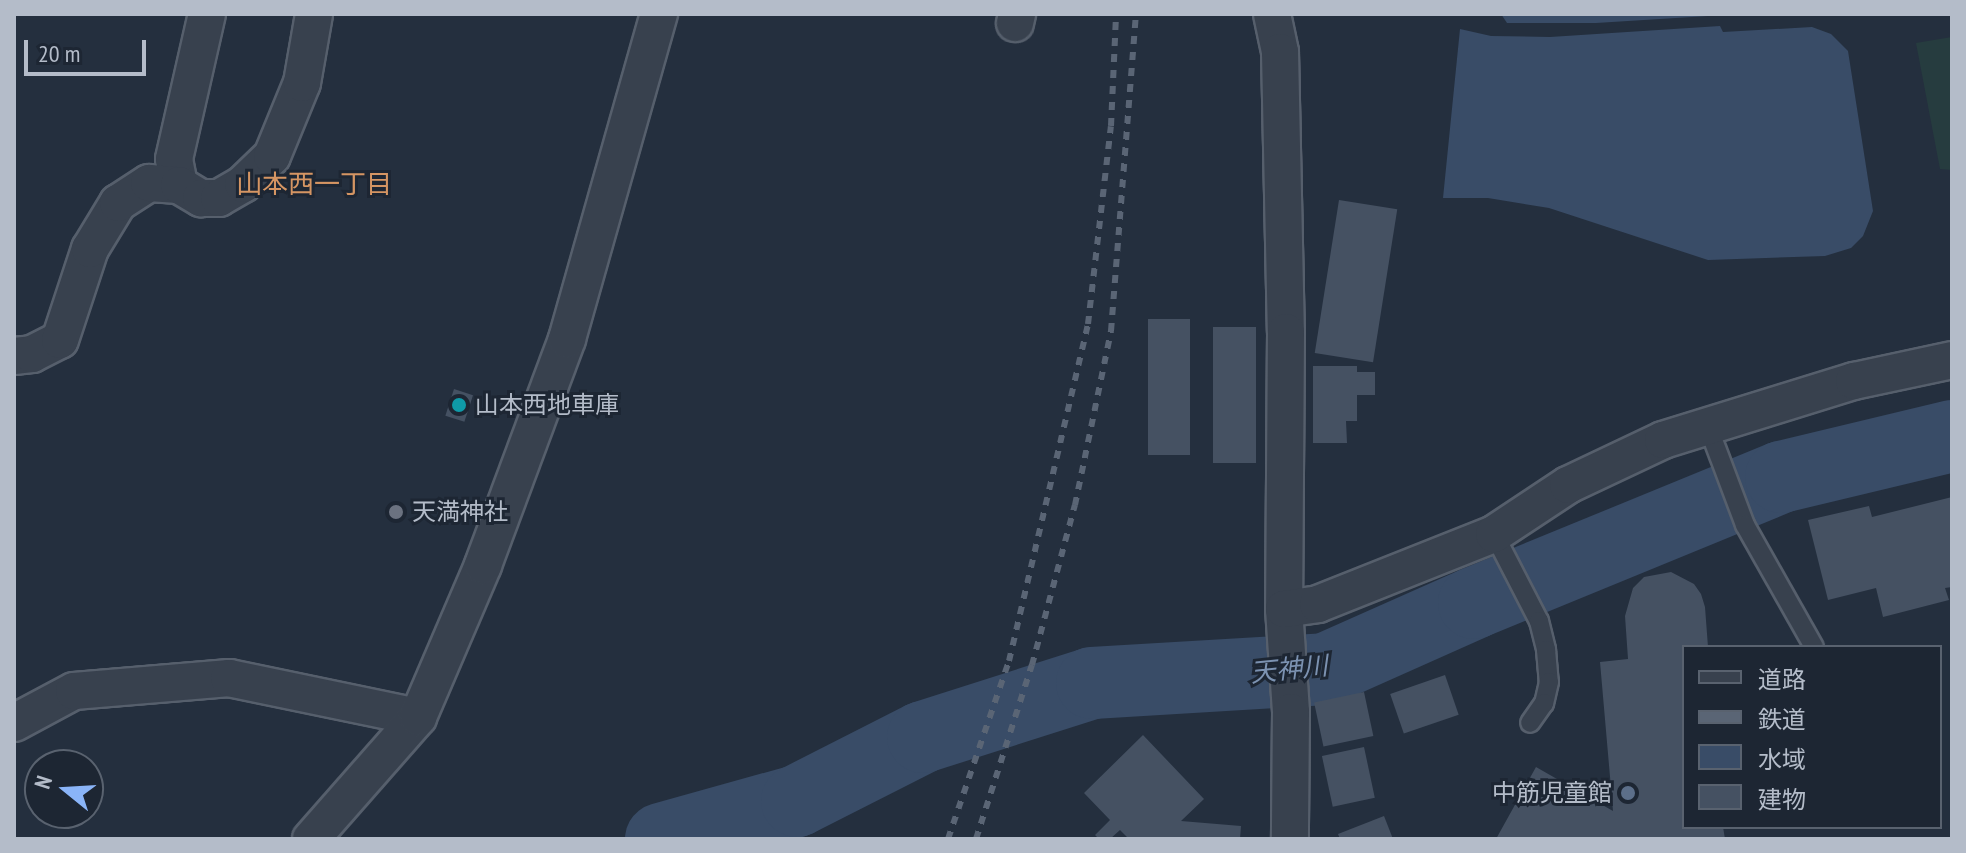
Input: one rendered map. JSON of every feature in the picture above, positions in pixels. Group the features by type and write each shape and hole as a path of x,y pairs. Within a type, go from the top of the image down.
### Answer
{"street":[{"path":"179,185 174,159 207,14"},
{"path":"14,356 32,354 60,340 90,249 118,203 149,183 179,185 201,198 219,198 243,184 272,156 302,83 314,14"},
{"path":"311,839 418,717 483,565 567,339 659,14"},
{"path":"1272,14 1280,52 1286,332 1285,623 1291,712 1290,839"},
{"path":"1285,623 1318,604 1500,547 1568,485 1663,440 1714,443 1854,381 1952,360"},
{"path":"14,723 74,691 229,678 418,717"}],"lane":[{"path":"1714,443 1745,525 1813,645"},
{"path":"1500,547 1539,621 1549,682 1544,703 1530,723"}],"green space":[{"path":"1952,37 1952,170 1940,169 1916,43"}],"water":[{"path":"1501,14 1740,14 1596,23 1507,23"},
{"path":"1720,26 1723,32 1812,27 1831,34 1848,51 1873,211 1863,236 1851,248 1825,256 1708,260 1549,208 1488,198 1443,198 1460,29 1491,36 1550,37"}],"building":[{"path":"1339,200 1397,209 1373,362 1315,353"},
{"path":"1148,319 1190,319 1190,455 1148,455"},
{"path":"1213,327 1256,327 1256,463 1213,463"},
{"path":"1313,366 1357,366 1357,372 1375,372 1375,395 1357,395 1357,421 1346,421 1347,443 1313,443"},
{"name":"山本西地車庫","path":"454,389 473,395 464,422 445,416"},
{"path":"1952,497 1952,587 1945,588 1949,600 1883,617 1876,588 1828,600 1808,520 1869,506 1872,517"},
{"path":"1671,572 1694,584 1701,594 1708,645 1682,645 1682,829 1723,829 1725,839 1496,839 1536,767 1613,811 1600,662 1628,659 1625,616 1633,588 1644,577"},
{"path":"1445,675 1459,715 1404,734 1390,694"},
{"path":"1364,692 1373,736 1323,747 1314,703"},
{"path":"1143,735 1204,799 1181,821 1241,826 1240,839 1129,839 1120,830 1110,839 1099,839 1095,835 1110,820 1084,793"},
{"path":"1364,747 1375,798 1333,807 1322,756"},
{"path":"1384,816 1393,839 1340,839 1338,834"}],"waterway":[{"name":"天神川","path":"661,839 797,801 923,737 1092,683 1326,669 1474,603 1781,477 1952,436"}],"railway":[{"path":"948,839 1009,661 1088,324 1111,126 1116,14"},
{"path":"976,839 1032,665 1075,505 1111,331 1136,14"}],"place":[{"name":"山本西地車庫","path":"459,405"},
{"name":"天満神社","path":"396,512"},
{"name":"中筋児童館","path":"1628,793"}],"district":[{"name":"山本西一丁目","path":"314,184"}]}
